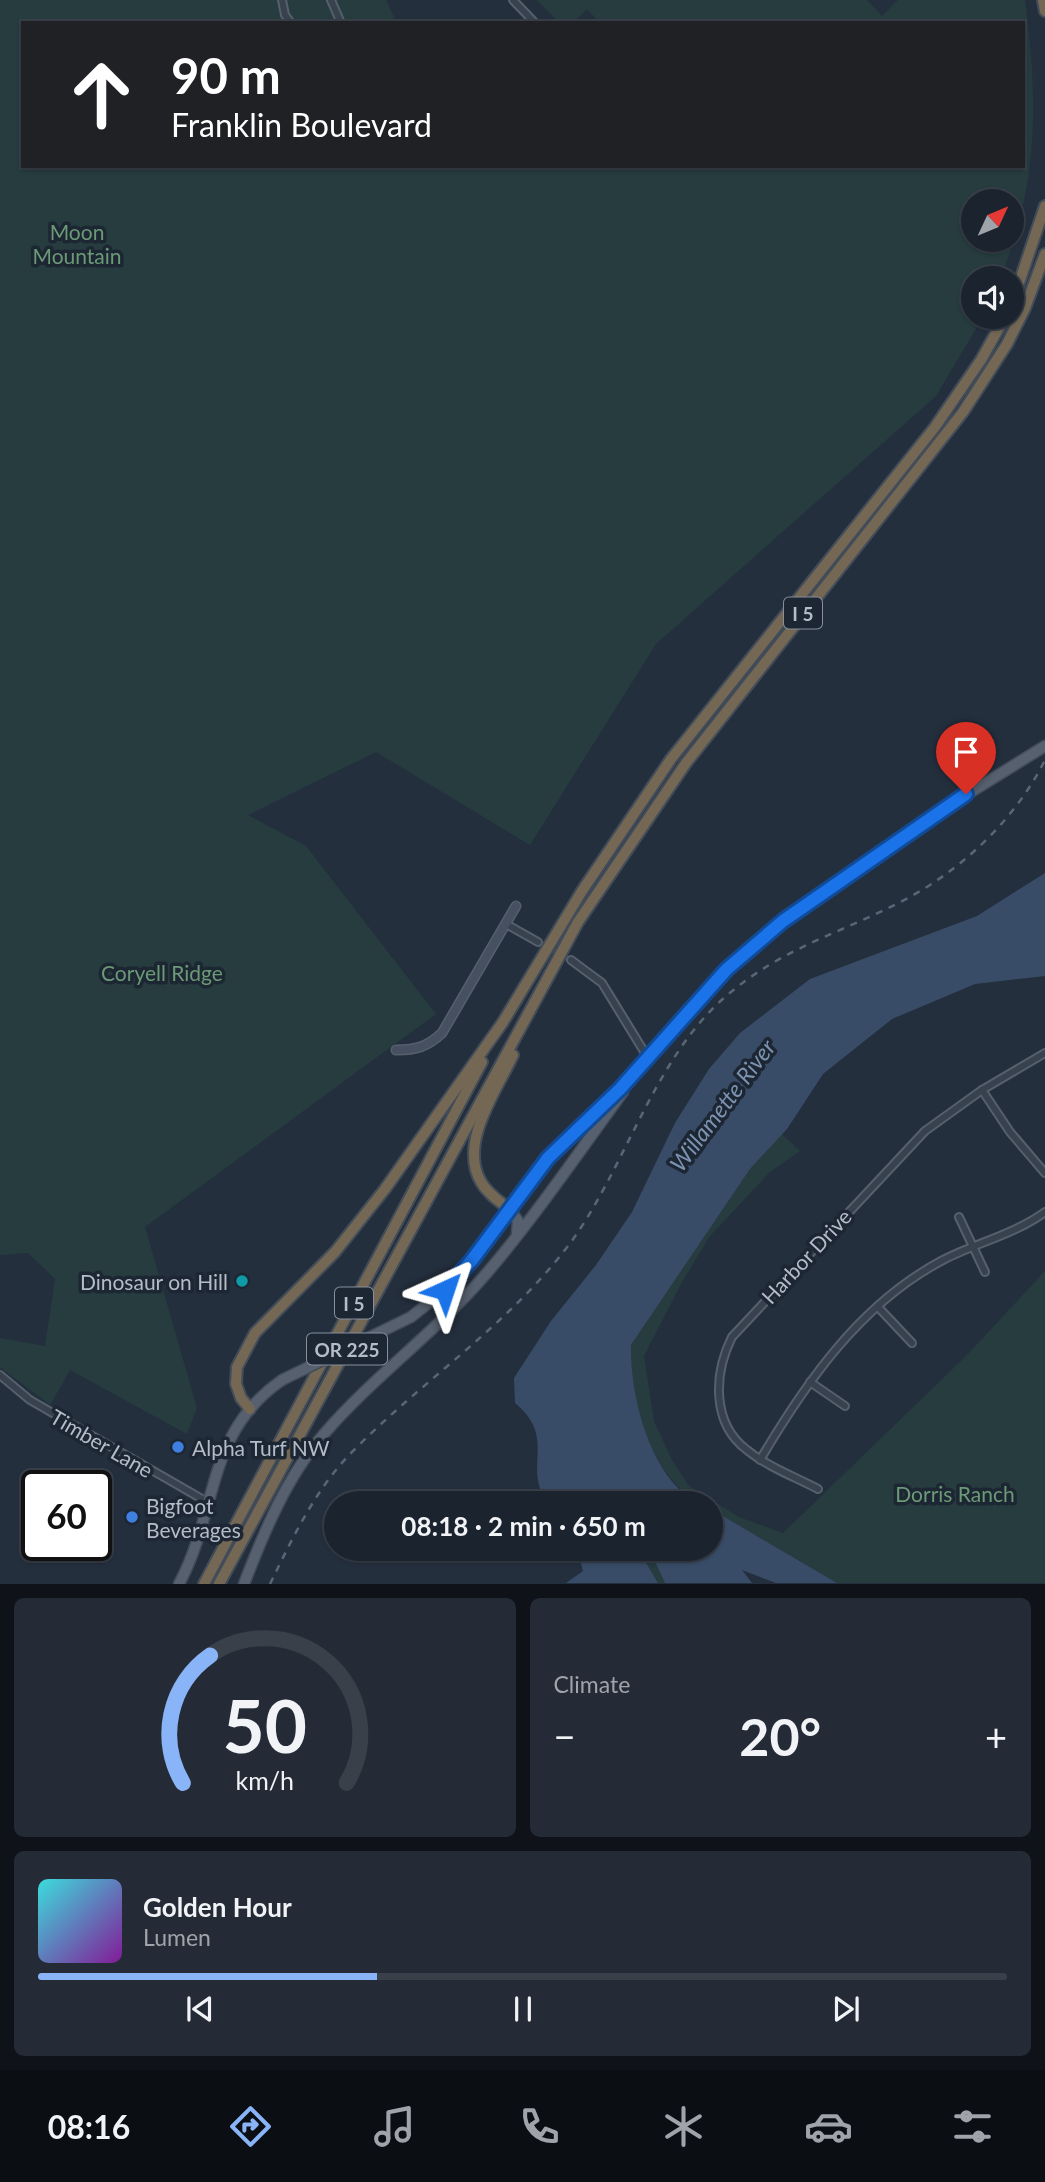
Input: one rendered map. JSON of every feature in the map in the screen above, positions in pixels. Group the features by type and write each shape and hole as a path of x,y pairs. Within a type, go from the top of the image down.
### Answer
{"highway":[{"path":"1043,0 1045,11"},
{"path":"1024,268 1045,206"},
{"name":"I 5","path":"219,1584 552,969 631,841 685,763 962,412 1007,344 1025,308 1045,254"},
{"name":"I 5","path":"204,1584 503,1022 582,891 671,759 935,427 981,360 998,329"},
{"path":"509,1209 482,1185 475,1165 475,1144 482,1120 552,969"},
{"path":"250,1409 241,1398 236,1384 237,1367 244,1349 255,1333 335,1252 385,1189 503,1022"}],"main road":[{"name":"OR 225","path":"179,1584 191,1562 223,1450 250,1409 282,1380 411,1317 445,1290 548,1158 648,1058 711,984 767,934 966,794 1045,746"},
{"path":"244,1584 261,1541 308,1454 343,1414 461,1300 517,1233 648,1058"},
{"path":"509,1209 519,1222 517,1233"}],"street":[{"path":"282,0 285,15 290,21"},
{"path":"331,0 340,21"},
{"path":"513,0 533,21"},
{"path":"396,1050 415,1050 429,1044 442,1033 516,906"},
{"path":"506,924 538,942"},
{"path":"571,960 601,983 648,1058"},
{"name":"Harbor Drive","path":"818,1489 760,1460 744,1448 731,1432 718,1393 719,1372 732,1337 909,1146 956,1106 1045,1053"},
{"path":"982,1090 1010,1132 1045,1173"},
{"path":"760,1460 810,1382 846,1337 878,1307 925,1272 1045,1212"},
{"path":"960,1217 985,1272"},
{"path":"878,1307 912,1343"},
{"name":"Timber Lane","path":"0,1375 30,1400 209,1503"},
{"path":"810,1382 845,1406"}],"green space":[{"path":"0,0 386,0 396,21 21,21 21,168 1025,168 1025,21 598,21 587,9 575,21 557,21 537,0 867,0 882,16 898,0 1025,0 1033,106 1032,141 1024,198 1024,189 961,189 961,252 1010,252 1005,266 961,266 961,329 976,329 936,396 656,644 530,845 376,752 248,815 306,846 436,1014 145,1227 197,1408 187,1434 70,1370 50,1405 0,1367 0,1338 45,1346 55,1279 28,1253 0,1255"},
{"name":"Dorris Ranch","path":"782,1134 800,1151 770,1172 710,1236 682,1282 644,1356 654,1421 672,1460 689,1486 697,1491 684,1491 665,1470 648,1441 637,1406 631,1345 750,1169"},
{"name":"Dorris Ranch","path":"1045,1271 1045,1583 837,1583 723,1516 723,1507 739,1517 783,1533 967,1355"},
{"path":"645,1561 655,1561 665,1583 658,1583"}],"water":[{"name":"Willamette River","path":"1045,873 1045,976 975,984 892,1019 823,1074 787,1129 750,1169 631,1345 633,1382 648,1440 666,1474 682,1491 542,1491 538,1478 535,1429 528,1416 515,1403 514,1378 551,1321 596,1265 632,1212 675,1123 709,1069 740,1033 810,979 977,916"},
{"path":"723,1516 837,1583 776,1583 742,1570 752,1583 665,1583 655,1561 723,1561"},
{"path":"580,1561 645,1561 658,1583 566,1583 583,1571"}],"tunnel":[{"path":"538,942 571,960"}],"railway":[{"path":"270,1584 306,1514 340,1465 380,1425 521,1299 571,1242 608,1180 660,1082 700,1022 725,997 769,965 908,898 949,872 1004,821 1045,760"}],"place":[{"name":"Dinosaur on Hill","path":"242,1281"},
{"name":"Alpha Turf NW","path":"178,1447"},
{"name":"Bigfoot Beverages","path":"132,1517"}],"route":[{"path":"445,1290 472,1260 548,1158 620,1089 696,1000 727,969 783,921 966,794"}],"park label":[{"name":"Moon Mountain","path":"77,243"},
{"name":"Coryell Ridge","path":"162,972"}]}
